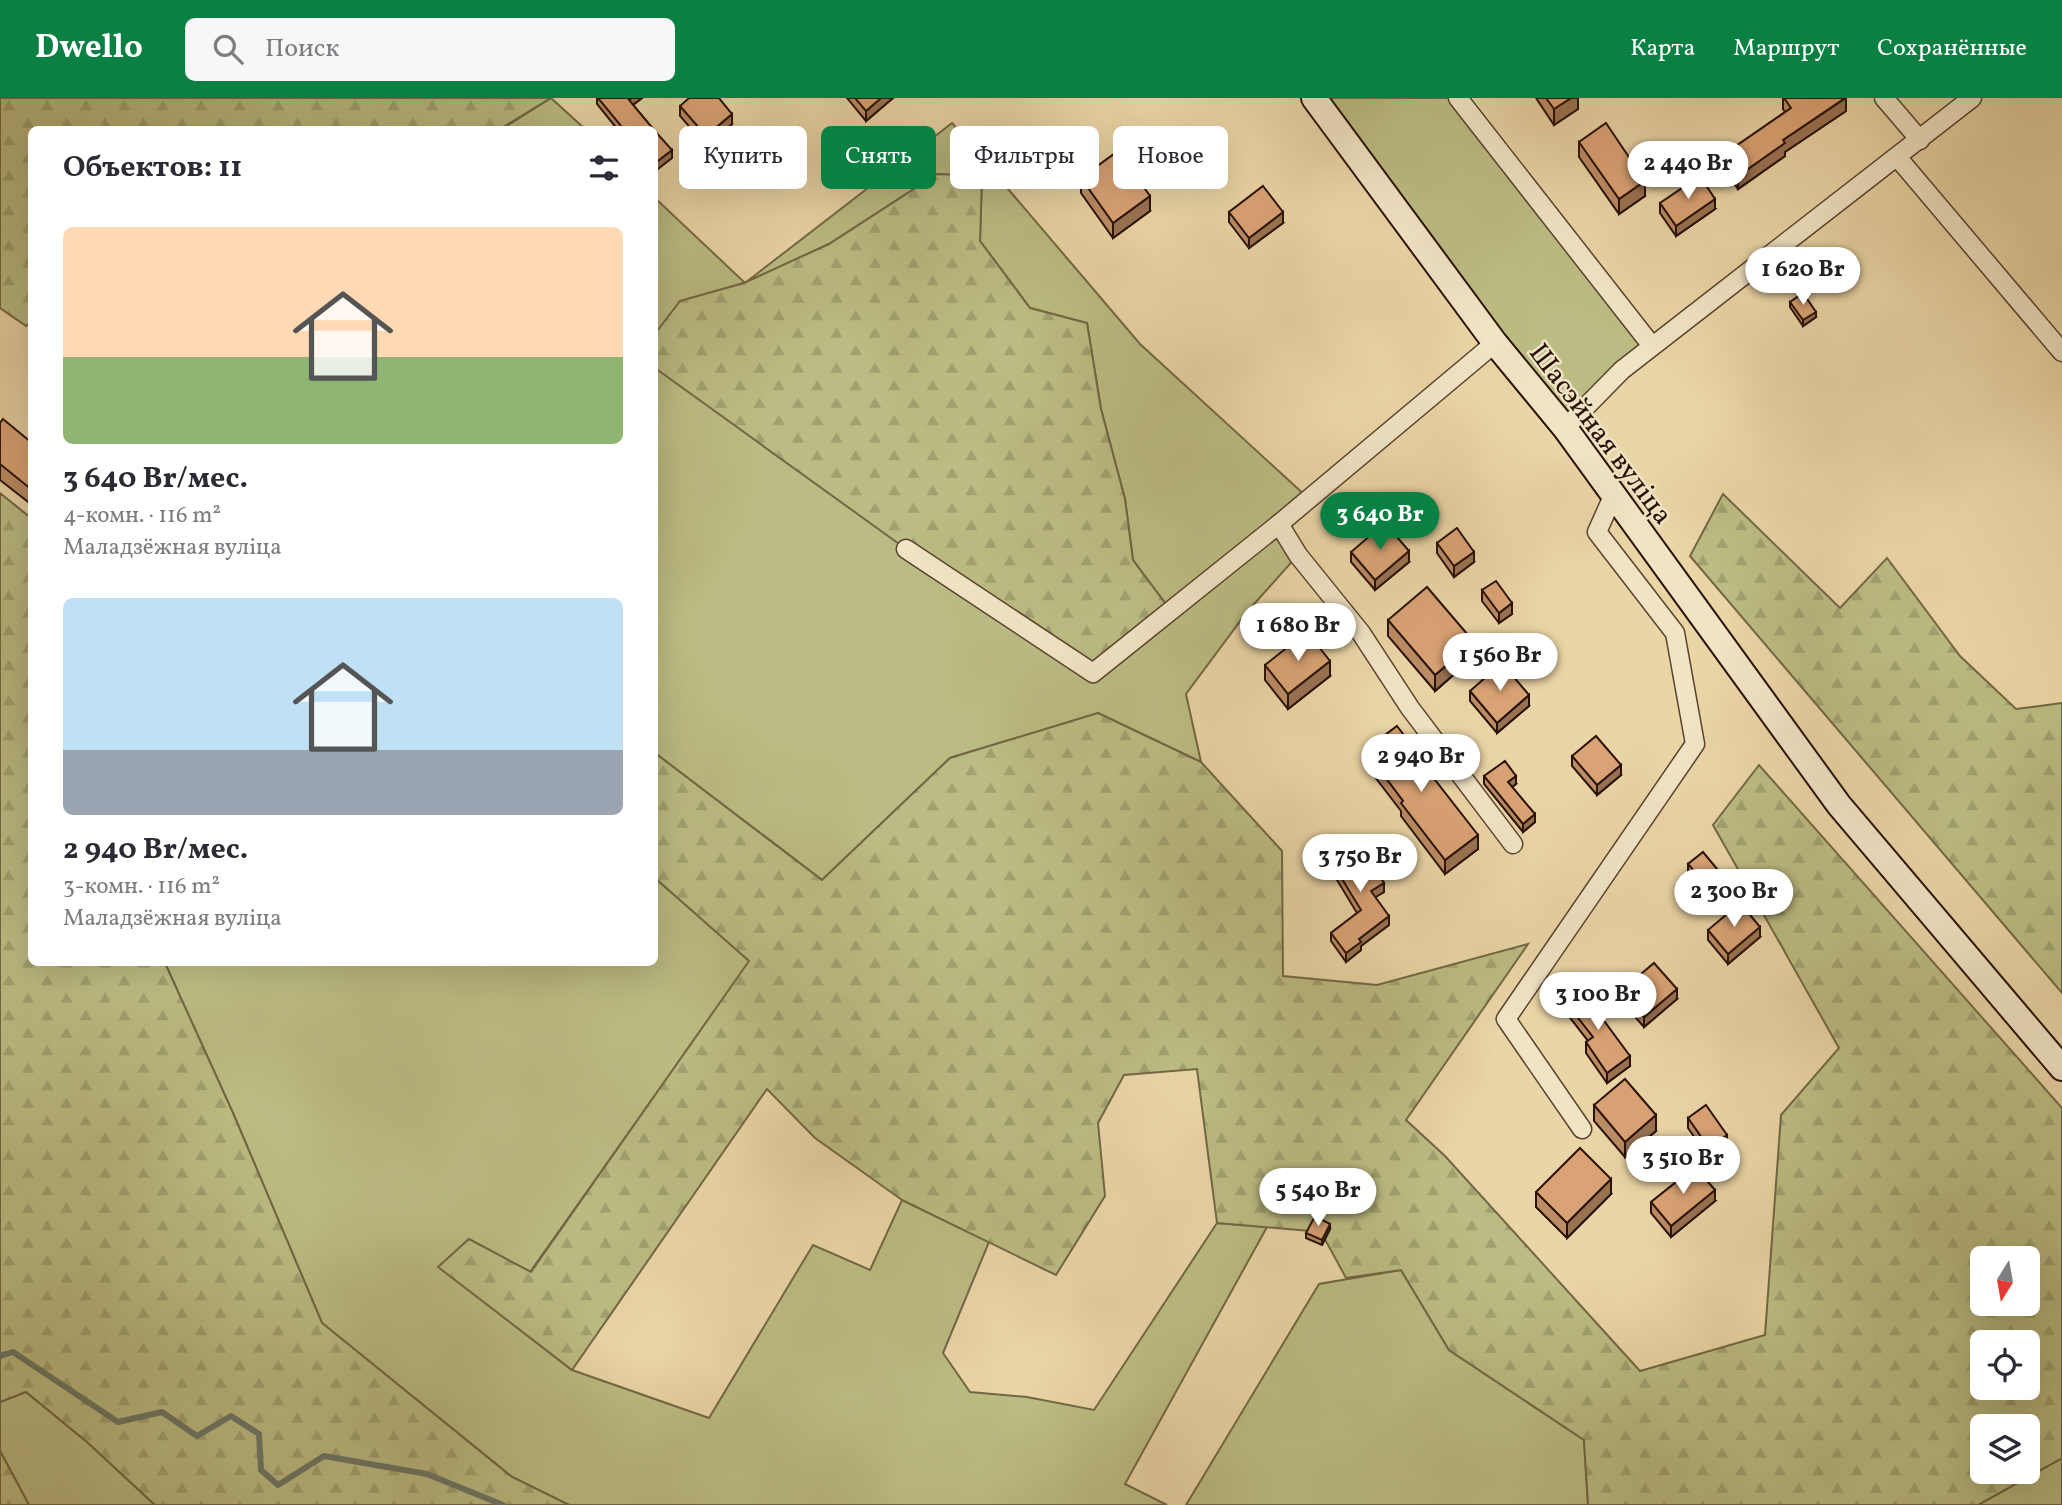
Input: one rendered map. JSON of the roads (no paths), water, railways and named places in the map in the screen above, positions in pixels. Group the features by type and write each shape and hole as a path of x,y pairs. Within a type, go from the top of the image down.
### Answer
{"main road":[{"name":"Шасэйная вуліца","path":"1314,98 1495,344 1565,428 1839,806 2062,1068"}],"street":[{"path":"1458,98 1652,346"},
{"path":"1884,98 1920,140"},
{"path":"1565,428 1622,370 1972,98"},
{"path":"1898,158 2062,352"},
{"path":"906,549 1093,673 1279,524 1495,344"},
{"path":"1582,1129 1506,1019 1695,744 1675,633 1597,532 1614,495"},
{"path":"1279,524 1298,555 1361,633 1410,709 1514,844"}],"waterway":[{"path":"0,1356 13,1352 118,1422 162,1412 197,1436 231,1416 259,1434 261,1470 278,1485 324,1456 427,1474 503,1505"}]}
